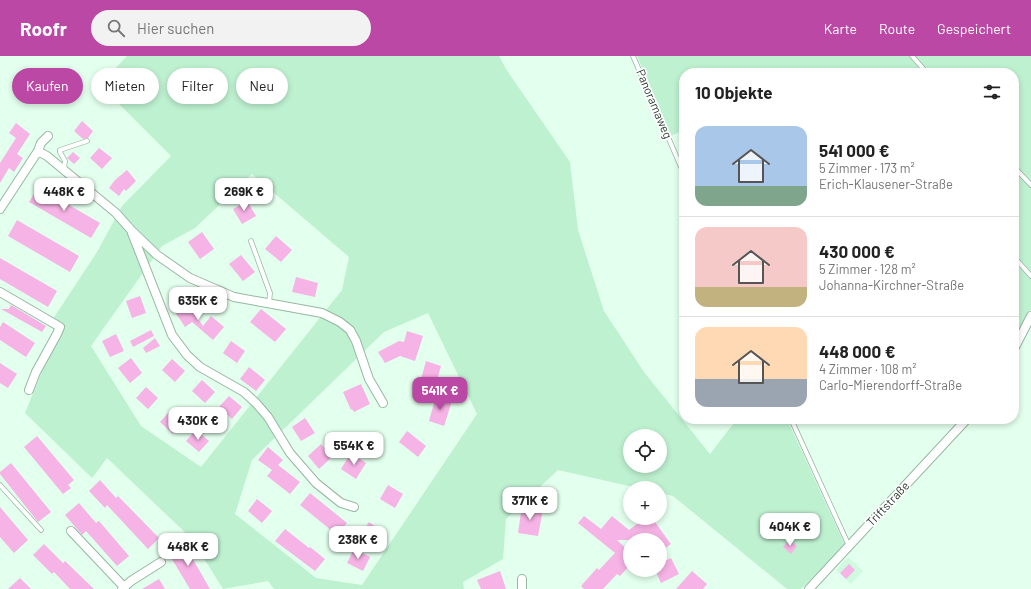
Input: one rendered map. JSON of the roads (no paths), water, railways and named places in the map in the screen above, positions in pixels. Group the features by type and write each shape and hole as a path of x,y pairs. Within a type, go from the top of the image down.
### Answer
{"street":[{"path":"0,209 38,151 41,143 48,136"},
{"path":"38,151 64,169 116,213 131,230 171,266 190,278 234,296 322,313 340,322 350,330 356,341 369,379 383,403"},
{"path":"131,230 176,342 200,367 244,392 256,403 268,417 290,453 316,483 341,503 354,507"},
{"path":"0,292 60,327 36,372 29,390"},
{"path":"1019,339 1031,316"},
{"name":"Triftstraße","path":"809,589 962,424"},
{"path":"71,531 123,588 131,581 161,562"},
{"path":"522,579 522,589"}],"lane":[{"name":"Panoramaweg","path":"633,56 679,162"},
{"path":"912,56 923,68"},
{"path":"64,169 65,161 60,150 87,141"},
{"path":"1019,172 1031,185"},
{"path":"251,241 270,293 269,303"},
{"path":"1019,263 1031,276"},
{"path":"793,424 849,546"},
{"path":"0,485 41,530"}]}
